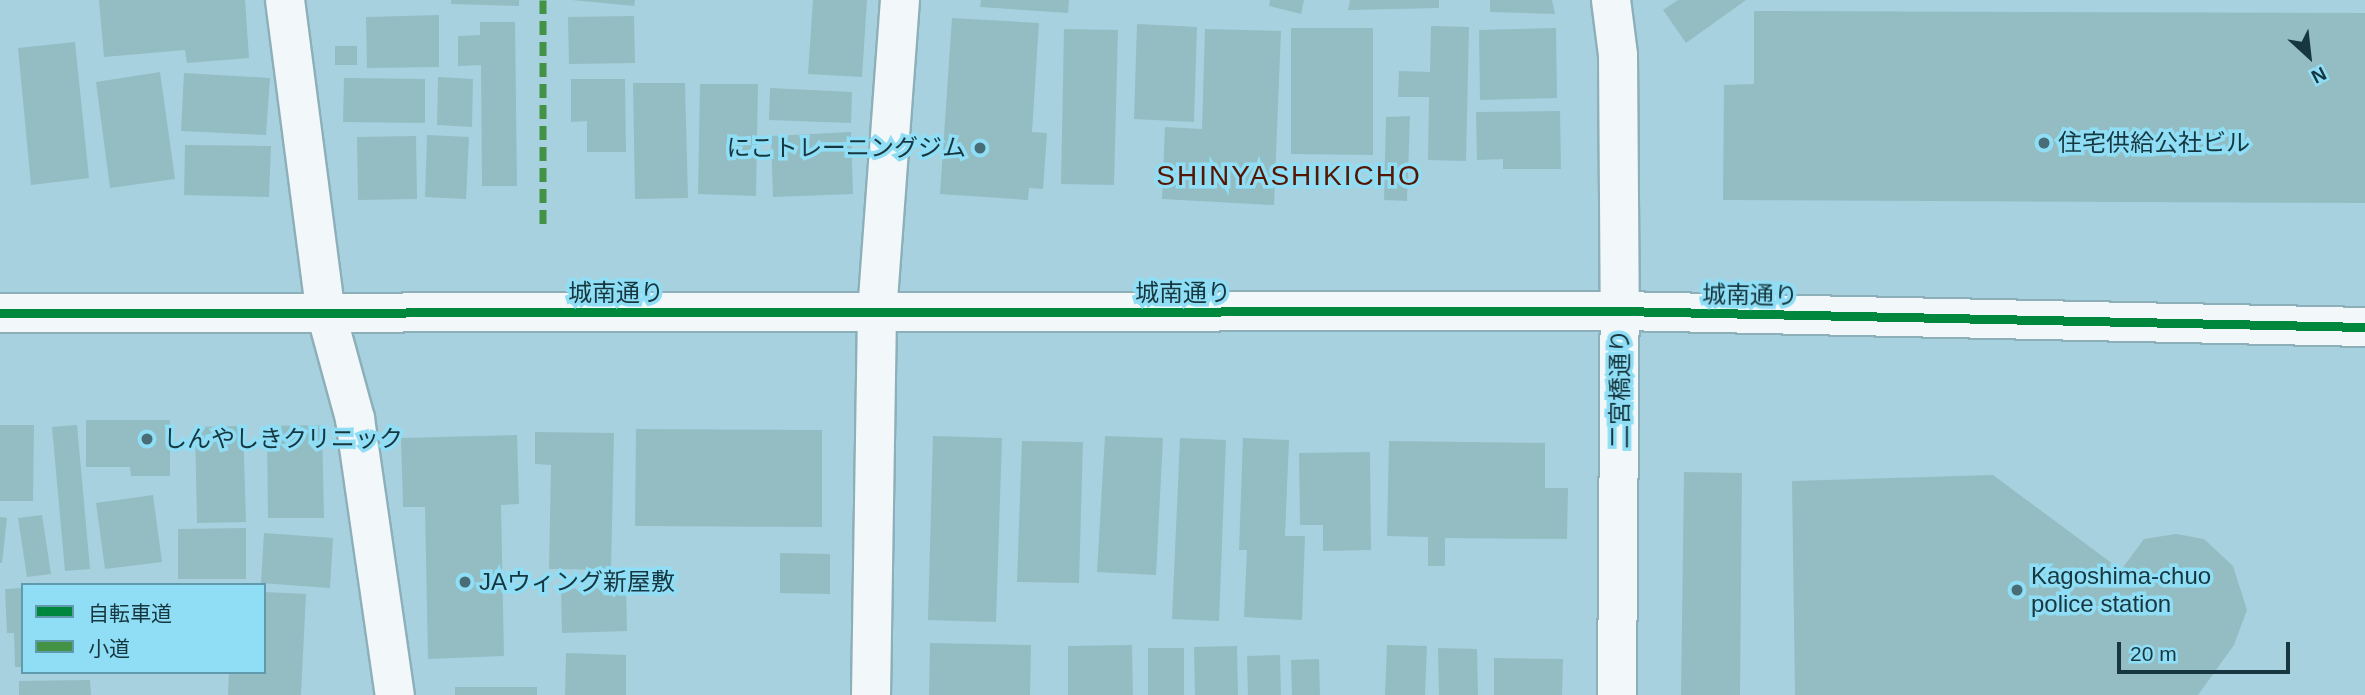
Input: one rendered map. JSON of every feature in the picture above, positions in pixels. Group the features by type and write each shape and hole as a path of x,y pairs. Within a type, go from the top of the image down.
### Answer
{"street":[{"path":"285,0 325,309 355,419 395,695"},
{"path":"871,695 877,313 900,0"},
{"name":"二宮橋通り","path":"1611,0 1618,55 1620,311 1616,695"},
{"name":"城南通り","path":"0,313 325,309 877,313 1620,311 2365,327"}],"building":[{"path":"99,0 245,0 249,58 187,63 185,50 104,57"},
{"path":"451,0 519,0 519,6 451,4"},
{"path":"572,0 635,0 634,6"},
{"path":"813,0 867,0 862,77 808,74"},
{"path":"981,0 1069,0 1068,13 980,7"},
{"path":"1270,0 1304,0 1301,14 1269,6"},
{"path":"1350,0 1439,0 1439,8 1348,10"},
{"path":"1490,0 1552,0 1555,14 1490,12"},
{"path":"1678,0 1746,0 1686,43 1663,10"},
{"name":"住宅供給公社ビル","path":"1754,11 2365,13 2365,203 1723,200 1724,85 1754,84"},
{"path":"439,15 439,67 367,68 366,17"},
{"path":"634,16 635,63 569,64 568,17"},
{"path":"952,18 1039,23 1032,132 1047,133 1043,189 1029,188 1028,200 940,194"},
{"path":"480,22 515,22 517,186 482,186 481,65 458,66 458,36 480,35"},
{"path":"1137,24 1197,27 1194,122 1134,119"},
{"path":"1431,26 1469,27 1466,161 1428,160 1429,97 1398,97 1399,71 1430,72"},
{"path":"1291,28 1373,28 1373,155 1291,154"},
{"path":"1556,28 1557,98 1480,100 1479,30"},
{"path":"1064,29 1118,30 1114,185 1061,184"},
{"path":"1205,29 1281,31 1274,205 1162,199 1165,127 1202,129"},
{"path":"75,42 89,178 31,185 18,48"},
{"path":"335,46 357,46 357,65 335,65"},
{"path":"160,72 175,179 110,188 96,82"},
{"path":"184,73 270,78 266,135 181,131"},
{"path":"438,77 473,79 472,127 437,125"},
{"path":"344,78 425,79 425,123 343,122"},
{"path":"571,79 625,79 626,152 587,152 587,121 571,122"},
{"path":"633,83 685,83 688,198 635,199"},
{"path":"700,84 758,84 756,196 698,194"},
{"path":"770,88 852,92 851,123 769,120"},
{"path":"1560,111 1561,169 1503,169 1503,159 1477,160 1476,112"},
{"path":"1410,116 1407,201 1384,200 1386,117"},
{"path":"851,132 853,194 773,197 771,136"},
{"path":"427,135 469,137 466,199 425,197"},
{"path":"416,136 417,199 358,200 357,137"},
{"path":"185,145 271,146 269,197 184,195"},
{"path":"86,420 170,420 170,476 131,476 130,467 86,467"},
{"path":"0,425 34,425 33,501 0,501"},
{"path":"77,425 90,569 65,571 52,427"},
{"path":"322,425 324,518 268,518 267,426"},
{"path":"243,426 246,522 197,523 195,427"},
{"path":"636,429 822,430 822,527 635,526"},
{"path":"535,432 614,433 611,570 549,569 551,465 535,464"},
{"name":"JAウィング新屋敷","path":"517,435 519,504 501,505 504,656 428,659 425,507 403,507 401,438"},
{"path":"933,436 1002,438 996,622 928,620"},
{"path":"1105,436 1163,438 1156,575 1097,572"},
{"path":"1180,438 1226,440 1219,621 1172,619"},
{"path":"1243,438 1289,440 1285,536 1305,536 1302,620 1244,617 1247,550 1239,550"},
{"path":"1022,441 1083,442 1079,583 1017,582"},
{"path":"1389,441 1545,443 1545,488 1568,488 1567,539 1445,538 1445,566 1428,566 1428,537 1387,536"},
{"path":"1370,452 1371,550 1323,551 1323,525 1300,525 1299,453"},
{"path":"1684,472 1742,473 1740,695 1681,695"},
{"name":"Kagoshima-chuo police station","path":"1993,475 2121,570 2144,539 2176,534 2204,539 2233,566 2247,610 2234,645 2198,695 1795,695 1792,481"},
{"path":"153,495 162,562 105,569 96,503"},
{"path":"42,515 51,574 27,577 18,518"},
{"path":"0,517 7,518 2,563 0,563"},
{"path":"246,528 246,579 178,579 178,529"},
{"path":"264,533 333,538 330,588 261,583"},
{"path":"780,553 830,554 830,594 780,593"},
{"path":"626,587 627,631 562,633 561,589"},
{"path":"21,588 21,667 15,667 14,633 7,633 5,589"},
{"path":"266,592 306,594 301,695 228,695 229,674 266,674"},
{"path":"930,643 1031,645 1030,695 929,695"},
{"path":"1132,645 1133,695 1068,695 1068,646"},
{"path":"1387,645 1427,646 1425,695 1385,695"},
{"path":"1237,646 1238,695 1195,695 1194,647"},
{"path":"1148,648 1184,648 1184,695 1148,695"},
{"path":"1438,648 1477,649 1478,695 1439,695"},
{"path":"566,653 626,655 626,695 565,695"},
{"path":"1280,655 1281,695 1248,695 1247,656"},
{"path":"1494,658 1563,659 1562,695 1494,695"},
{"path":"1319,659 1320,695 1292,695 1291,660"},
{"path":"90,680 91,695 19,695 19,681"},
{"path":"455,687 537,687 537,695 455,695"}],"marked path":[{"path":"543,0 543,226"}],"cycle path":[{"path":"0,313 1620,311 2365,327"}],"place":[{"name":"住宅供給公社ビル","path":"2044,143"},
{"name":"にこトレーニングジム","path":"980,148"},
{"name":"しんやしきクリニック","path":"147,439"},
{"name":"JAウィング新屋敷","path":"465,582"},
{"name":"Kagoshima-chuo police station","path":"2017,590"}],"district":[{"name":"SHINYASHIKICHO","path":"1289,176"}]}
